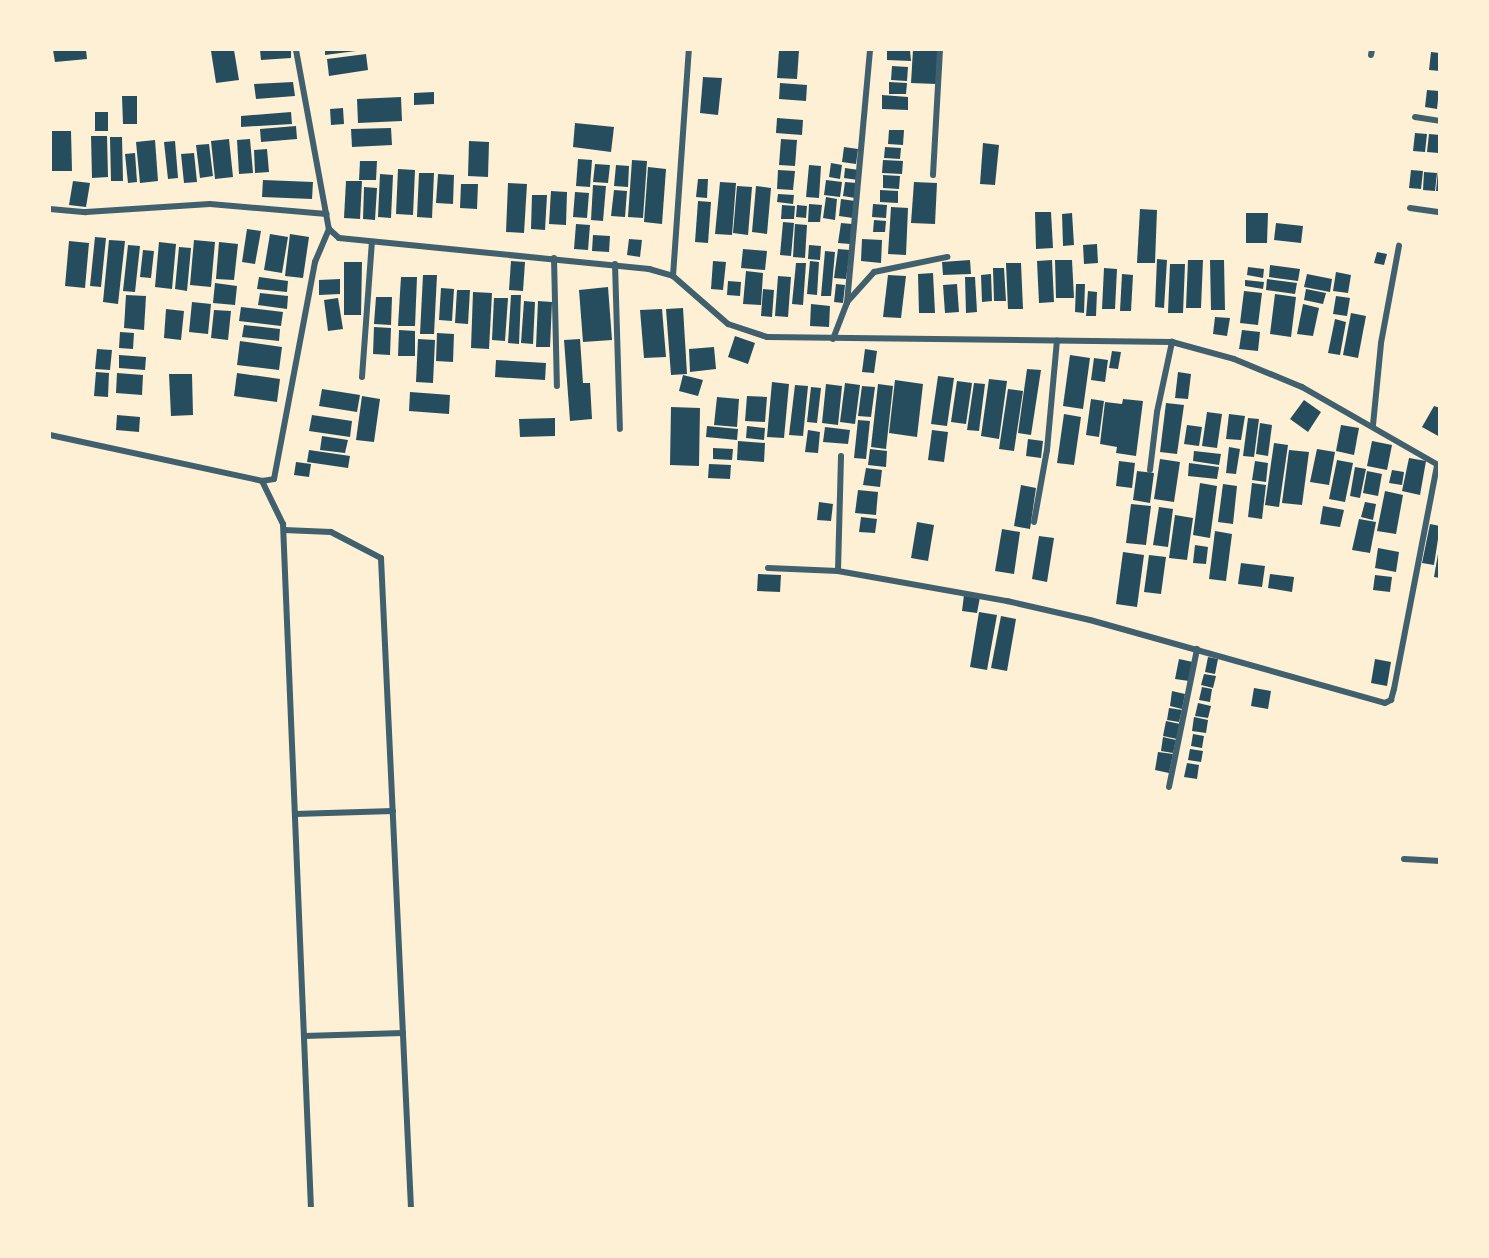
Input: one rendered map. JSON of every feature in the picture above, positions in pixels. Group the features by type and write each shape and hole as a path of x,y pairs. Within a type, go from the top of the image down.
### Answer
{"street":[{"path":"50,435 262,481 274,479 277,474 315,262 329,229 296,50"},
{"path":"673,276 688,50"},
{"path":"833,339 847,303 870,50"},
{"path":"933,175 940,50"},
{"path":"1415,117 1440,121"},
{"path":"50,209 86,212 210,204 327,214"},
{"path":"1410,208 1440,212"},
{"path":"329,229 345,240 554,258 649,269 673,276 728,324 767,337 1172,342 1234,360 1302,387 1373,425 1438,466 1391,700 1378,703 1197,649 1007,601 838,571 768,568"},
{"path":"362,377 372,242"},
{"path":"1373,425 1381,343 1399,246"},
{"path":"847,303 874,272 946,257"},
{"path":"554,258 556,386"},
{"path":"615,264 620,429"},
{"path":"1034,522 1047,450 1058,340"},
{"path":"1150,470 1157,412 1172,342"},
{"path":"838,571 841,456"},
{"path":"262,481 281,513 284,530 311,1209"},
{"path":"284,530 331,532 381,558 411,1209"},
{"path":"1169,787 1197,649"},
{"path":"295,814 393,811"},
{"path":"1404,859 1440,861"},
{"path":"304,1036 403,1033"}],"building":[{"path":"53,50 86,50 87,59 55,62"},
{"path":"234,50 239,80 216,83 211,51"},
{"path":"260,50 291,50 291,58 261,60"},
{"path":"325,50 356,50 356,51 325,55"},
{"path":"779,50 799,50 797,79 777,78"},
{"path":"887,50 910,50 911,61 887,60"},
{"path":"913,50 938,50 936,84 911,83"},
{"path":"1431,52 1440,53 1440,71 1429,70"},
{"path":"366,54 368,70 329,76 327,59"},
{"path":"892,66 908,67 907,81 891,80"},
{"path":"703,77 722,78 718,115 700,113"},
{"path":"293,82 295,96 256,99 254,84"},
{"path":"889,82 907,83 906,94 889,94"},
{"path":"780,83 807,85 806,101 779,99"},
{"path":"1427,90 1439,91 1437,109 1425,107"},
{"path":"434,92 434,104 414,105 414,93"},
{"path":"882,95 908,97 908,110 882,109"},
{"path":"122,96 137,96 137,124 123,124"},
{"path":"401,97 402,121 358,123 357,99"},
{"path":"343,108 344,124 331,125 330,109"},
{"path":"95,112 108,112 108,131 95,131"},
{"path":"291,112 292,124 241,127 241,116"},
{"path":"777,118 803,120 802,135 776,133"},
{"path":"575,123 614,127 611,152 573,147"},
{"path":"296,126 297,139 261,142 260,129"},
{"path":"391,128 392,145 352,147 351,129"},
{"path":"889,130 904,130 903,145 888,144"},
{"path":"52,131 71,131 72,171 52,171"},
{"path":"1415,133 1427,134 1425,152 1413,151"},
{"path":"1429,134 1440,135 1439,153 1427,152"},
{"path":"91,136 107,136 108,177 92,178"},
{"path":"110,137 122,137 123,181 111,181"},
{"path":"229,139 233,177 215,179 211,141"},
{"path":"250,139 253,173 239,174 237,140"},
{"path":"781,139 797,140 795,166 779,165"},
{"path":"155,140 158,181 140,183 136,142"},
{"path":"175,141 178,178 168,179 164,142"},
{"path":"469,141 489,142 488,177 468,176"},
{"path":"983,143 999,145 995,185 980,184"},
{"path":"209,144 213,176 200,178 196,145"},
{"path":"844,147 858,149 856,164 842,162"},
{"path":"885,147 901,148 900,159 884,158"},
{"path":"267,149 269,172 255,173 254,150"},
{"path":"135,153 137,182 128,183 125,154"},
{"path":"194,153 197,182 184,183 181,154"},
{"path":"578,159 592,160 590,187 576,186"},
{"path":"632,160 647,161 643,218 628,217"},
{"path":"883,160 903,161 902,174 882,173"},
{"path":"360,161 377,161 376,180 359,180"},
{"path":"831,163 842,165 840,179 829,177"},
{"path":"595,164 610,165 608,183 593,182"},
{"path":"616,165 629,166 628,187 614,186"},
{"path":"809,165 821,166 819,198 806,197"},
{"path":"648,167 666,169 662,224 644,222"},
{"path":"845,168 859,170 858,180 844,178"},
{"path":"398,169 415,170 413,215 396,214"},
{"path":"778,170 795,171 793,190 777,189"},
{"path":"1411,170 1423,171 1421,189 1409,188"},
{"path":"1438,171 1440,171 1440,191 1436,191"},
{"path":"1424,172 1437,173 1435,191 1423,190"},
{"path":"419,173 434,173 432,218 417,217"},
{"path":"380,174 393,175 391,218 378,217"},
{"path":"438,174 454,175 453,204 436,203"},
{"path":"883,175 900,176 899,189 883,188"},
{"path":"698,179 708,179 707,198 696,197"},
{"path":"263,180 313,182 312,199 262,197"},
{"path":"826,180 842,182 840,197 824,195"},
{"path":"73,181 90,183 86,207 69,205"},
{"path":"346,181 362,181 360,219 344,218"},
{"path":"720,182 736,183 732,235 715,234"},
{"path":"845,182 857,183 855,198 843,196"},
{"path":"914,182 937,183 935,224 911,223"},
{"path":"508,183 527,184 524,233 506,232"},
{"path":"461,184 478,184 477,209 460,208"},
{"path":"593,185 606,186 603,221 591,220"},
{"path":"737,186 752,187 748,235 733,233"},
{"path":"756,186 771,188 767,234 752,232"},
{"path":"364,187 377,188 375,220 363,219"},
{"path":"614,190 627,191 625,217 611,216"},
{"path":"880,190 898,191 898,203 880,202"},
{"path":"551,191 567,192 566,225 549,224"},
{"path":"575,192 589,193 587,218 573,217"},
{"path":"778,194 794,195 793,204 777,202"},
{"path":"532,195 547,195 545,230 531,229"},
{"path":"826,197 837,199 835,220 823,218"},
{"path":"841,199 855,201 853,218 839,216"},
{"path":"698,201 711,202 708,243 695,242"},
{"path":"809,204 822,205 820,222 808,222"},
{"path":"873,204 887,205 886,218 872,217"},
{"path":"782,205 795,206 794,219 781,219"},
{"path":"797,205 807,206 806,218 796,217"},
{"path":"891,207 908,208 906,255 888,254"},
{"path":"1140,209 1157,210 1155,263 1137,263"},
{"path":"1035,212 1051,212 1053,248 1036,249"},
{"path":"1072,213 1074,245 1063,246 1062,214"},
{"path":"1246,213 1268,213 1267,243 1246,243"},
{"path":"874,220 886,221 885,232 873,232"},
{"path":"783,222 794,223 791,256 780,255"},
{"path":"841,223 852,224 850,244 838,243"},
{"path":"1276,223 1303,226 1301,243 1274,240"},
{"path":"576,224 590,225 588,250 574,249"},
{"path":"795,224 807,225 805,258 793,257"},
{"path":"247,229 261,231 255,264 242,262"},
{"path":"270,234 288,237 282,273 264,270"},
{"path":"290,234 309,237 303,278 285,276"},
{"path":"593,235 610,236 609,252 592,251"},
{"path":"95,237 106,238 101,287 90,286"},
{"path":"629,239 642,240 640,257 627,255"},
{"path":"862,239 882,240 881,263 861,261"},
{"path":"109,240 125,241 118,304 103,302"},
{"path":"194,240 215,242 211,287 190,285"},
{"path":"69,241 89,243 85,288 65,286"},
{"path":"159,242 176,244 172,289 155,287"},
{"path":"219,242 238,244 234,280 216,279"},
{"path":"1097,244 1098,263 1084,264 1083,245"},
{"path":"128,245 140,246 135,292 123,291"},
{"path":"809,245 821,246 820,260 808,259"},
{"path":"179,247 191,248 187,291 175,289"},
{"path":"743,249 767,251 765,270 741,268"},
{"path":"838,249 850,250 846,279 834,278"},
{"path":"143,250 154,251 151,278 140,277"},
{"path":"825,251 835,252 831,296 821,296"},
{"path":"1377,252 1387,254 1384,265 1374,263"},
{"path":"1157,259 1167,260 1164,308 1155,307"},
{"path":"970,260 971,274 943,275 942,262"},
{"path":"1052,260 1054,302 1039,303 1037,261"},
{"path":"1055,260 1072,260 1074,298 1056,298"},
{"path":"1188,260 1203,260 1201,308 1186,308"},
{"path":"1210,260 1224,260 1225,310 1211,310"},
{"path":"511,261 525,262 523,291 509,290"},
{"path":"713,261 726,262 723,290 711,289"},
{"path":"810,261 819,262 817,295 807,294"},
{"path":"344,262 362,262 361,315 344,315"},
{"path":"796,263 806,263 803,305 792,304"},
{"path":"1006,263 1021,263 1023,309 1008,309"},
{"path":"1170,264 1185,264 1183,313 1168,313"},
{"path":"1270,265 1300,269 1298,281 1269,277"},
{"path":"1248,267 1264,269 1263,278 1247,275"},
{"path":"993,268 1004,268 1006,301 994,301"},
{"path":"1104,268 1117,269 1115,309 1102,309"},
{"path":"746,271 763,273 761,305 743,304"},
{"path":"1336,272 1351,275 1348,293 1333,291"},
{"path":"933,273 935,313 919,313 918,274"},
{"path":"991,274 992,301 982,302 981,275"},
{"path":"1122,274 1133,275 1131,311 1120,311"},
{"path":"1307,274 1332,279 1330,292 1304,287"},
{"path":"423,275 437,275 434,334 420,334"},
{"path":"888,275 906,276 901,318 883,317"},
{"path":"778,276 791,277 788,317 775,316"},
{"path":"259,277 288,281 287,292 257,289"},
{"path":"401,277 417,277 415,326 398,326"},
{"path":"965,277 975,277 977,312 966,313"},
{"path":"340,279 340,294 319,295 319,280"},
{"path":"1267,279 1297,283 1295,294 1266,290"},
{"path":"1245,280 1264,282 1263,289 1245,286"},
{"path":"728,281 741,282 740,296 727,295"},
{"path":"215,283 237,286 235,305 213,303"},
{"path":"836,284 845,285 843,303 834,302"},
{"path":"957,284 959,312 945,313 943,285"},
{"path":"1076,284 1085,284 1084,313 1075,312"},
{"path":"608,287 612,340 583,342 579,290"},
{"path":"441,288 454,289 452,321 439,320"},
{"path":"763,289 774,290 772,317 761,316"},
{"path":"1306,289 1326,293 1323,304 1304,300"},
{"path":"457,290 470,290 468,324 455,323"},
{"path":"1088,291 1097,292 1096,316 1086,316"},
{"path":"1244,291 1262,293 1258,325 1240,323"},
{"path":"473,292 492,293 489,349 471,348"},
{"path":"260,293 288,296 287,309 258,305"},
{"path":"1275,294 1296,297 1291,337 1270,334"},
{"path":"126,295 146,296 144,330 124,328"},
{"path":"511,295 521,295 519,344 508,343"},
{"path":"1336,296 1350,298 1347,316 1333,314"},
{"path":"376,297 392,297 391,325 374,324"},
{"path":"338,298 343,329 328,331 324,300"},
{"path":"494,298 508,298 505,341 492,340"},
{"path":"524,301 535,302 533,344 521,343"},
{"path":"538,301 552,302 550,347 536,347"},
{"path":"192,302 211,304 208,334 189,332"},
{"path":"811,304 830,306 829,327 810,326"},
{"path":"1303,304 1319,308 1313,336 1297,334"},
{"path":"241,307 283,312 281,326 239,321"},
{"path":"683,308 687,374 671,375 666,309"},
{"path":"166,309 184,311 181,340 164,338"},
{"path":"662,309 666,357 644,358 640,310"},
{"path":"214,310 231,311 228,340 211,338"},
{"path":"1351,313 1366,316 1358,358 1343,355"},
{"path":"1215,317 1230,318 1227,336 1213,334"},
{"path":"1335,319 1346,322 1340,355 1328,353"},
{"path":"244,325 280,329 279,341 242,337"},
{"path":"374,327 391,328 390,355 373,354"},
{"path":"399,330 415,331 415,356 398,356"},
{"path":"1242,330 1260,332 1258,351 1239,349"},
{"path":"120,332 134,333 133,349 119,348"},
{"path":"437,333 454,334 453,362 436,361"},
{"path":"735,336 755,343 748,364 728,357"},
{"path":"418,339 435,340 433,383 416,382"},
{"path":"580,339 583,383 590,383 592,419 570,421 564,340"},
{"path":"240,341 282,347 279,370 237,365"},
{"path":"714,347 716,369 690,372 689,349"},
{"path":"97,349 112,350 110,370 95,369"},
{"path":"865,349 877,351 874,373 862,372"},
{"path":"1112,351 1121,352 1118,369 1109,368"},
{"path":"119,355 146,357 145,370 119,368"},
{"path":"1070,355 1090,358 1083,409 1063,406"},
{"path":"1094,358 1108,360 1105,382 1091,380"},
{"path":"496,360 546,363 545,380 495,377"},
{"path":"1027,369 1041,370 1031,435 1018,433"},
{"path":"96,372 109,373 108,397 94,396"},
{"path":"1178,372 1191,374 1188,399 1175,398"},
{"path":"117,373 143,375 142,395 116,393"},
{"path":"237,373 280,379 277,402 234,396"},
{"path":"169,374 192,374 193,415 171,416"},
{"path":"683,375 703,380 698,396 679,391"},
{"path":"938,376 954,378 947,426 931,424"},
{"path":"989,379 1007,381 999,439 981,436"},
{"path":"895,380 923,384 917,437 889,433"},
{"path":"957,381 972,383 966,424 951,422"},
{"path":"772,382 789,384 784,438 767,437"},
{"path":"845,383 860,385 855,424 840,422"},
{"path":"974,383 985,384 979,431 967,430"},
{"path":"826,384 842,386 838,425 822,423"},
{"path":"878,384 893,386 886,449 871,447"},
{"path":"795,385 808,386 803,436 789,435"},
{"path":"862,386 875,387 871,417 858,416"},
{"path":"811,387 821,388 817,423 807,422"},
{"path":"322,389 360,395 357,412 319,406"},
{"path":"1008,389 1023,391 1014,451 999,449"},
{"path":"410,392 450,395 449,414 409,411"},
{"path":"362,396 380,399 374,442 356,440"},
{"path":"747,396 767,397 765,422 745,421"},
{"path":"717,397 739,399 737,427 714,425"},
{"path":"1091,399 1104,401 1099,437 1086,435"},
{"path":"1123,399 1143,401 1136,456 1116,453 1117,447 1100,444 1105,402 1122,404"},
{"path":"1304,400 1321,412 1308,432 1290,419"},
{"path":"1166,403 1184,405 1177,454 1160,452"},
{"path":"1434,406 1440,408 1440,437 1422,427"},
{"path":"671,407 700,408 699,466 670,465"},
{"path":"1207,412 1222,414 1217,448 1202,446"},
{"path":"1064,414 1081,417 1074,465 1057,463"},
{"path":"1229,414 1245,416 1241,440 1226,439"},
{"path":"117,415 140,417 139,432 116,430"},
{"path":"312,415 352,421 350,437 309,431"},
{"path":"555,418 555,436 520,437 519,419"},
{"path":"1248,418 1259,419 1254,457 1243,456"},
{"path":"858,420 870,421 866,459 854,458"},
{"path":"1260,423 1272,425 1268,456 1256,454"},
{"path":"1187,425 1202,427 1199,446 1184,444"},
{"path":"1341,425 1359,428 1354,455 1336,451"},
{"path":"707,426 738,429 737,440 706,437"},
{"path":"747,426 765,428 764,440 746,438"},
{"path":"825,427 850,430 848,444 823,442"},
{"path":"808,430 820,432 818,453 805,452"},
{"path":"932,430 948,432 944,462 928,460"},
{"path":"322,436 348,440 345,453 320,450"},
{"path":"1028,439 1043,441 1041,458 1026,456"},
{"path":"738,441 765,443 764,462 737,460"},
{"path":"1372,441 1392,445 1387,470 1367,466"},
{"path":"1274,443 1288,445 1279,507 1265,505"},
{"path":"1229,447 1240,449 1236,474 1226,473"},
{"path":"713,448 733,449 732,460 713,459"},
{"path":"870,449 887,451 886,467 868,465"},
{"path":"1317,449 1335,452 1329,485 1310,482"},
{"path":"309,450 350,456 348,468 307,462"},
{"path":"1289,450 1309,452 1302,505 1282,503"},
{"path":"1194,451 1221,454 1219,465 1193,461"},
{"path":"1409,458 1426,461 1420,495 1402,491"},
{"path":"1160,459 1180,462 1174,502 1154,499"},
{"path":"1337,460 1353,463 1345,502 1329,499"},
{"path":"1119,461 1135,463 1132,488 1116,486"},
{"path":"1255,461 1268,463 1266,482 1252,480"},
{"path":"296,462 311,464 309,477 294,475"},
{"path":"1189,463 1219,467 1217,479 1188,476"},
{"path":"709,464 731,465 730,479 708,478"},
{"path":"1355,467 1366,469 1360,498 1350,496"},
{"path":"866,468 882,470 880,487 863,485"},
{"path":"1392,470 1404,472 1402,485 1389,483"},
{"path":"1137,471 1154,473 1150,503 1133,500"},
{"path":"1367,471 1382,474 1378,496 1363,493"},
{"path":"1200,483 1217,486 1210,538 1193,535"},
{"path":"1252,483 1266,485 1262,519 1248,517"},
{"path":"1223,484 1237,486 1233,524 1218,522"},
{"path":"1021,485 1036,488 1030,529 1014,526"},
{"path":"858,490 878,492 876,515 855,513"},
{"path":"1385,491 1403,495 1396,534 1377,531"},
{"path":"819,502 833,504 831,521 817,520"},
{"path":"1365,502 1376,504 1373,520 1361,517"},
{"path":"1131,504 1151,506 1146,545 1126,543"},
{"path":"1323,506 1344,510 1340,527 1320,524"},
{"path":"1159,507 1173,509 1168,547 1153,545"},
{"path":"1175,515 1193,518 1187,560 1169,558"},
{"path":"861,517 877,519 875,533 859,532"},
{"path":"1359,519 1376,522 1370,553 1352,550"},
{"path":"917,522 934,525 928,561 911,558"},
{"path":"1430,524 1440,526 1434,565 1422,563"},
{"path":"1002,529 1020,532 1014,574 995,571"},
{"path":"1215,531 1232,534 1226,581 1209,579"},
{"path":"1039,536 1054,538 1047,582 1032,579"},
{"path":"1195,545 1208,547 1206,564 1193,563"},
{"path":"1378,548 1399,552 1396,572 1375,568"},
{"path":"1123,552 1144,555 1137,607 1116,604"},
{"path":"1438,554 1440,554 1440,578 1434,577"},
{"path":"1149,555 1166,557 1161,594 1144,592"},
{"path":"1241,563 1265,566 1262,587 1238,584"},
{"path":"758,574 781,575 780,592 757,591"},
{"path":"1270,574 1294,577 1292,592 1268,588"},
{"path":"1375,575 1392,577 1390,592 1373,590"},
{"path":"964,595 980,597 977,613 962,611"},
{"path":"979,612 997,615 987,670 970,667"},
{"path":"1001,616 1016,619 1007,671 991,668"},
{"path":"1208,657 1218,659 1215,674 1205,672"},
{"path":"1179,659 1193,662 1189,681 1175,679"},
{"path":"1375,659 1391,662 1387,686 1371,683"},
{"path":"1204,674 1216,676 1213,688 1201,685"},
{"path":"1202,687 1212,689 1210,702 1199,700"},
{"path":"1254,688 1271,691 1268,709 1251,706"},
{"path":"1172,691 1185,694 1182,709 1170,706"},
{"path":"1198,703 1211,706 1208,718 1195,716"},
{"path":"1169,708 1182,710 1179,722 1167,720"},
{"path":"1194,717 1208,720 1206,733 1192,731"},
{"path":"1166,721 1180,724 1177,739 1163,736"},
{"path":"1193,734 1204,736 1202,748 1191,746"},
{"path":"1163,737 1176,740 1173,753 1161,751"},
{"path":"1190,749 1203,751 1201,762 1188,760"},
{"path":"1158,752 1173,754 1169,773 1155,770"},
{"path":"1187,763 1199,765 1197,779 1184,777"}]}
